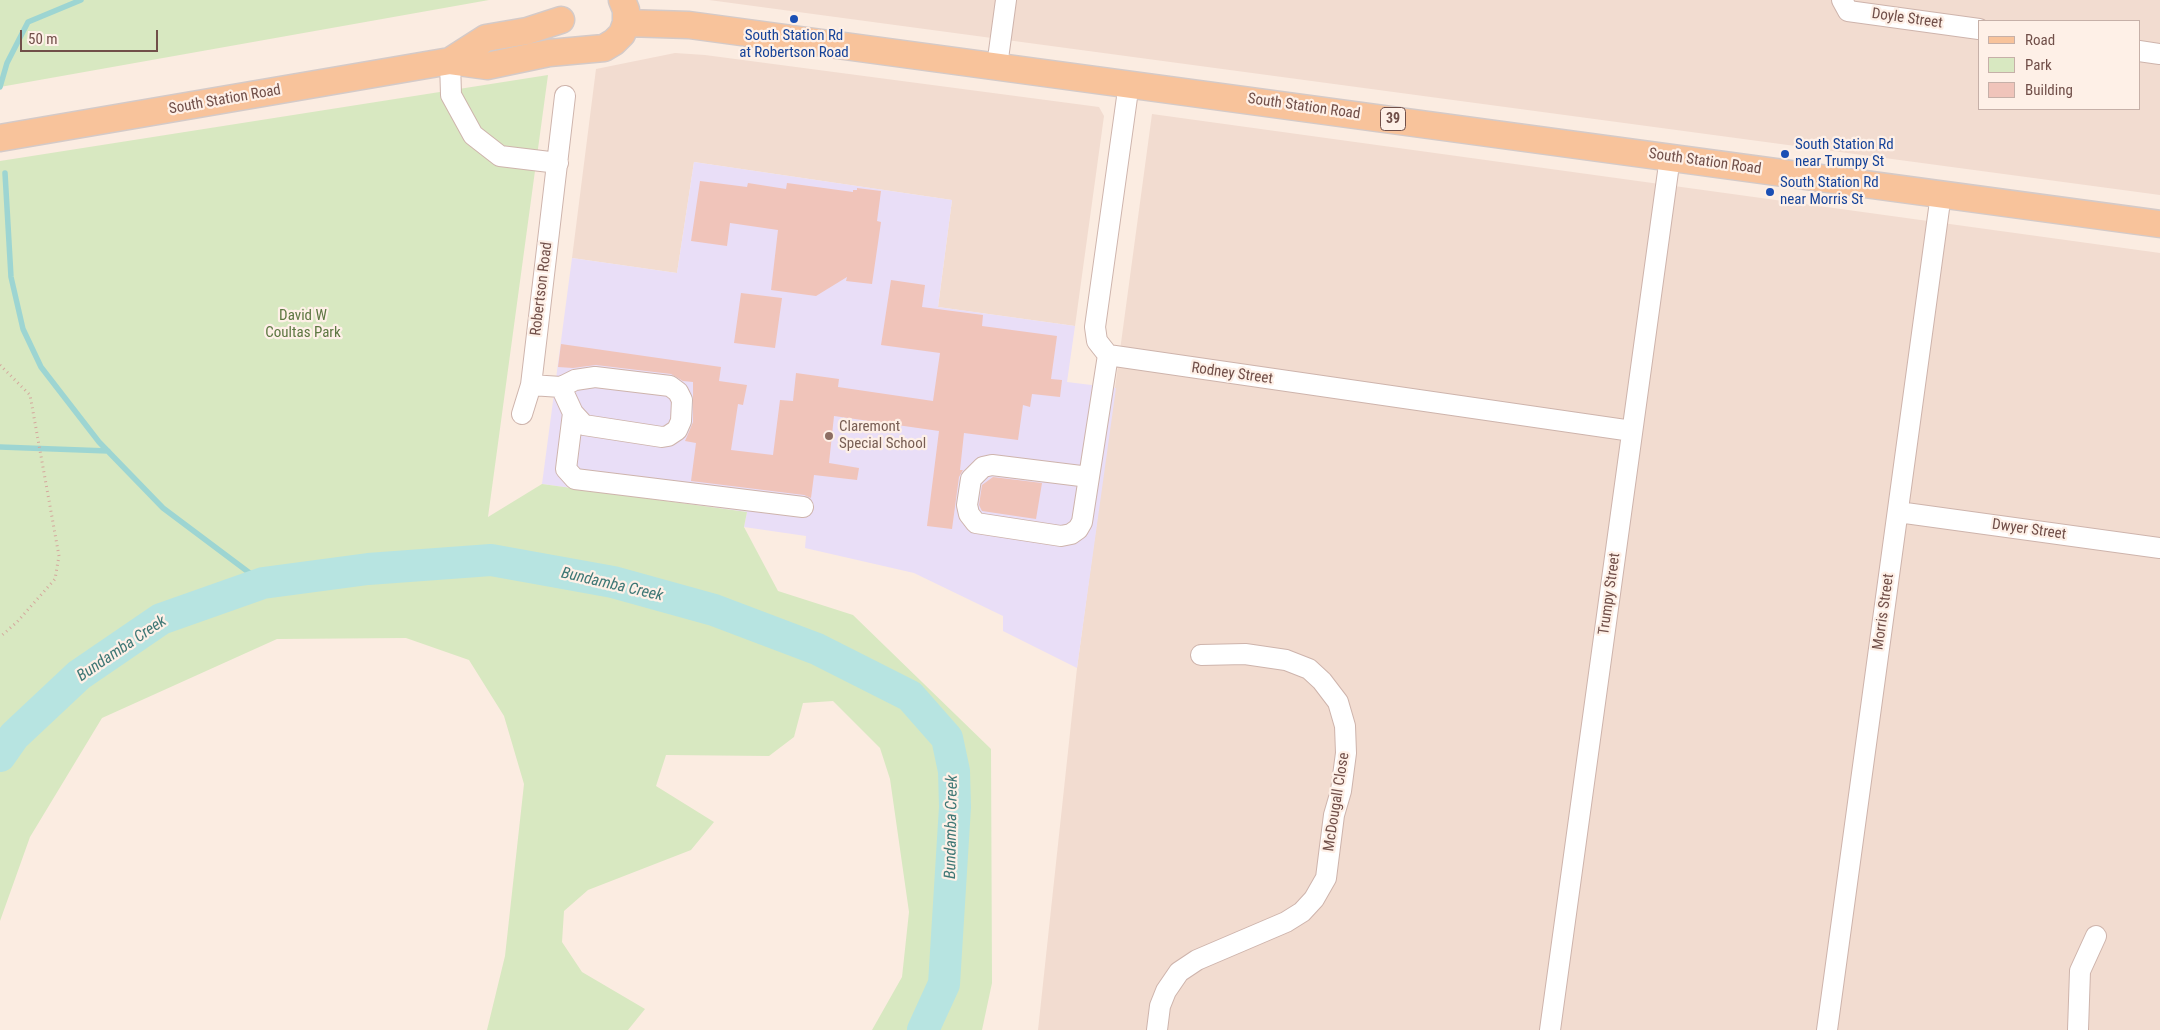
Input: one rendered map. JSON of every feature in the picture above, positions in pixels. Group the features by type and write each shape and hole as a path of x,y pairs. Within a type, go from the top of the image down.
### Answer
{"main road":[{"name":"South Station Road","path":"450,61 486,38 527,31 564,10 564,31 571,40 581,47 592,49"},
{"name":"South Station Road","path":"0,138 450,61 486,66 549,53 604,48 622,34 624,11 688,24 2160,224"}],"street":[{"path":"997,66 1006,0"},
{"name":"Doyle Street","path":"1842,0 1848,11 1978,29"},
{"path":"2140,51 2160,54"},
{"path":"450,61 451,95 473,135 500,156 558,163"},
{"path":"1089,477 992,466 983,467 971,478 967,504 969,514 976,523 1061,536 1071,534 1082,522 1108,355 1097,341 1095,327 1129,83"},
{"name":"Robertson Road","path":"522,414 531,385 565,96"},
{"name":"Trumpy Street","path":"1550,1030 1670,157"},
{"name":"Morris Street","path":"1827,1030 1941,194"},
{"name":"Rodney Street","path":"1108,355 1632,431"},
{"path":"531,385 561,387 576,380 595,377 670,386 678,392 682,400 681,421 677,430 668,436 662,437 584,425 573,412 561,387"},
{"path":"573,412 566,469 575,479 803,507"},
{"name":"Dwyer Street","path":"1898,512 2160,548"},
{"name":"McDougall Close","path":"1157,1030 1160,1006 1166,991 1179,972 1197,960 1286,922 1302,912 1314,899 1326,878 1334,815 1341,791 1346,752 1345,726 1338,702 1322,681 1308,669 1286,660 1246,654 1201,654"},
{"path":"2078,1030 2080,971 2096,936"}],"path":[{"path":"0,364 30,395 59,556 56,579 0,637"}],"shaded area":[{"path":"709,0 2160,0 2160,195"},
{"path":"675,53 705,55 1099,107 1104,116 1075,326 938,307 952,200 694,162 677,273 572,258 596,69"},
{"path":"1152,114 2160,253 2160,1030 1038,1030 1077,668"},
{"name":"Claremont Special School","path":"694,162 952,200 938,307 1075,326 1067,382 1116,388 1077,668 1003,631 1003,616 914,573 805,548 806,536 744,527 747,512 542,484 572,258 677,273"}],"green space":[{"path":"0,0 489,0 0,87"},
{"name":"David W Coultas Park","path":"548,75 488,517 542,484 747,512 744,527 778,591 853,615 991,749 992,983 982,1030 872,1030 902,977 909,912 890,779 880,748 833,701 803,703 794,737 769,756 666,755 656,786 714,822 691,850 588,890 564,911 562,942 582,972 645,1009 628,1030 487,1030 505,956 524,784 504,716 469,660 406,638 277,639 102,718 30,837 0,921 0,161"}],"building":[{"path":"700,181 747,187 748,183 786,189 787,183 853,192 857,188 881,191 877,221 881,222 872,284 846,281 847,277 816,296 771,290 778,230 730,223 727,246 691,241"},
{"path":"891,280 925,285 922,307 983,315 982,326 1057,336 1051,379 1062,380 1060,397 1032,394 1030,407 1023,405 1018,440 964,433 960,470 963,470 959,477 952,529 927,526 939,431 834,416 829,463 859,468 857,480 814,475 811,498 804,495 691,481 696,443 685,441 693,422 693,382 683,381 671,374 596,365 573,368 558,367 561,344 721,367 719,381 747,385 743,405 738,404 731,450 773,455 780,400 793,401 796,373 839,379 838,387 933,401 940,353 881,345"},
{"path":"741,293 782,298 775,348 734,343"},
{"path":"993,477 1042,483 1036,519 982,511 979,505 982,485"}],"waterway":[{"path":"0,87 7,63 28,22 81,0"},
{"path":"5,173 11,277 23,329 41,367 99,442 163,508 263,583"},
{"path":"0,447 108,451"},
{"name":"Bundamba Creek","path":"0,756 14,736 79,675 161,619 263,583 368,569 491,560 613,582 714,610 817,649 910,696 947,738 954,771 955,807 944,984 923,1030"}],"place":[{"name":"South Station Rd at Robertson Road","path":"794,19"},
{"name":"South Station Rd near Trumpy St","path":"1785,154"},
{"name":"South Station Rd near Morris St","path":"1770,192"},
{"name":"Claremont Special School","path":"829,436"}]}
